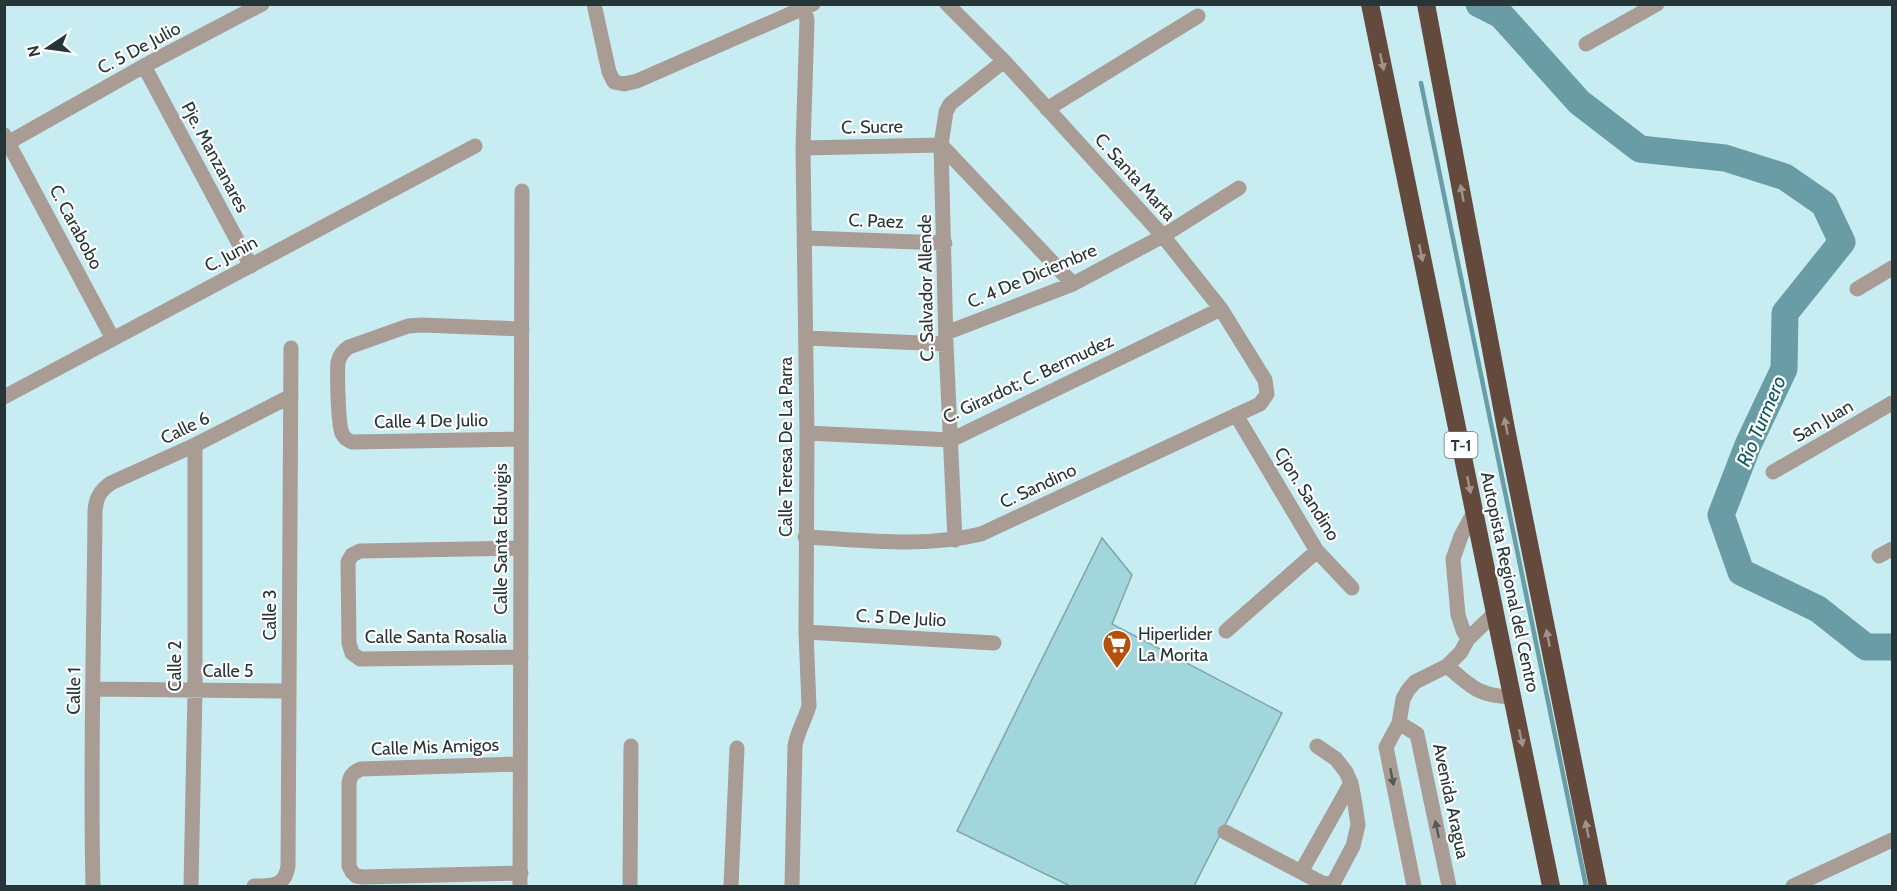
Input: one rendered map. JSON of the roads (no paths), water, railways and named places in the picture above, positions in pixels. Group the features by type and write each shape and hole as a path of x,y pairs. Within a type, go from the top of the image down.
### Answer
{"highway":[{"name":"Autopista Regional del Centro","path":"1370,4 1551,886"},
{"name":"Autopista Regional del Centro","path":"1426,4 1506,429 1598,886"}],"street":[{"name":"C. 5 De Julio","path":"6,141 144,66 234,11 262,4"},
{"path":"594,4 609,72 614,82 624,84 637,81 807,6"},
{"name":"C. Santa Marta","path":"947,4 1004,62 1163,236 1221,309 1265,380 1268,394"},
{"name":"Calle Teresa De La Parra","path":"792,886 795,746 797,733 807,715 809,706 806,632 806,238 803,148 807,6"},
{"path":"1586,44 1651,6"},
{"path":"1047,109 1198,16"},
{"name":"C. Salvador Allende","path":"955,540 946,338 942,146 946,112 950,104 1004,62"},
{"name":"Pje. Manzanares","path":"144,66 251,266"},
{"name":"C. Carabobo","path":"6,141 113,339"},
{"name":"C. Junin","path":"4,397 475,146"},
{"path":"942,146 1073,284"},
{"name":"C. Sucre","path":"803,148 942,146"},
{"name":"C. 4 De Diciembre","path":"806,338 946,338 1073,284 1163,236 1239,188"},
{"name":"Calle Santa Eduvigis","path":"521,880 522,191"},
{"name":"C. Paez","path":"806,238 945,243"},
{"path":"1857,289 1893,268"},
{"name":"C. Girardot; C. Bermudez","path":"807,433 951,440 1221,309"},
{"name":"Calle 4 De Julio","path":"521,439 352,442 344,437 340,426 338,363 344,350 355,344 408,326 522,329"},
{"name":"Calle 3","path":"254,886 270,886 283,880 287,875 288,866 291,348"},
{"name":"C. Sandino","path":"805,537 926,542 955,540 981,534 1260,404 1268,394"},
{"name":"Calle 6","path":"98,496 111,483 195,445 291,396"},
{"name":"San Juan","path":"1773,472 1893,403"},
{"name":"Cjon. Sandino","path":"1236,415 1317,551 1352,588"},
{"name":"Calle 2","path":"191,886 195,691 195,445"},
{"name":"Calle 1","path":"93,886 91,800 95,505 98,496"},
{"path":"1468,639 1458,615 1453,559 1461,536 1474,512"},
{"name":"Calle Santa Rosalia","path":"521,548 360,551 352,555 348,562 349,643 352,653 360,659 521,657"},
{"path":"1226,631 1317,551"},
{"path":"1414,886 1386,747 1399,723 1403,699 1408,690 1415,682 1447,666 1461,652 1468,639 1495,613"},
{"name":"C. 5 De Julio","path":"806,632 994,642"},
{"path":"1447,666 1480,692 1512,697"},
{"name":"Calle 5","path":"94,689 289,691"},
{"name":"Avenida Aragua","path":"1399,723 1417,734 1449,886"},
{"path":"630,886 631,746"},
{"path":"1225,832 1322,884 1334,882 1353,846 1358,825 1351,783 1346,772 1336,759 1317,746"},
{"path":"731,886 737,748"},
{"name":"Calle Mis Amigos","path":"520,764 362,769 353,774 349,783 348,859 352,872 356,876 363,877 521,880"},
{"path":"1301,872 1351,783"},
{"path":"1792,886 1893,840"}],"waterway":[{"name":"Río Turmero","path":"1479,4 1501,15 1579,102 1640,149 1725,158 1785,177 1824,204 1842,242 1785,313 1784,369 1748,445 1721,515 1741,572 1818,609 1866,647 1892,647"},
{"path":"1421,83 1586,886"}],"place":[{"name":"Hiperlider La Morita","path":"1117,670"}]}
